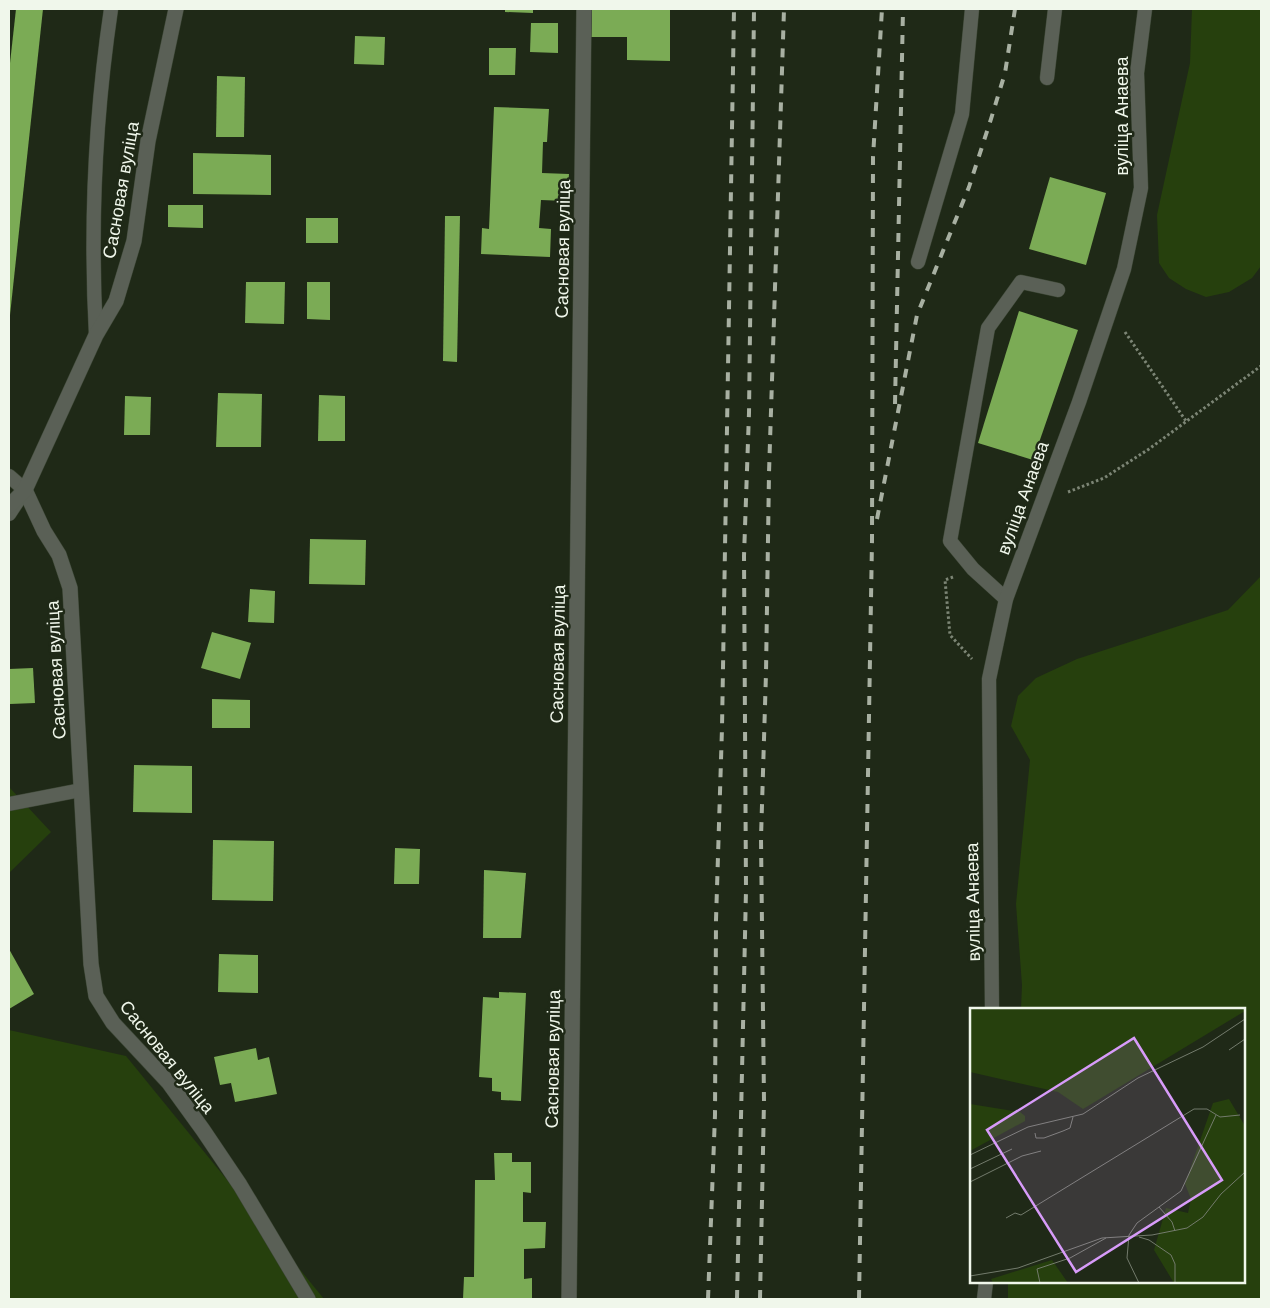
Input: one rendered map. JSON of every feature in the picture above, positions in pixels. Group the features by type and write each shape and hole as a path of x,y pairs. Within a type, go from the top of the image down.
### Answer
{"street":[{"name":"Сасновая вуліца","path":"176,9 148,141 134,241 116,301 96,335 25,490 44,531 59,555 70,588 91,964 96,996 113,1023 169,1083 203,1130 240,1185 308,1299"},
{"name":"Сасновая вуліца","path":"569,1299 584,9"},
{"path":"9,506 25,490"}],"lane":[{"path":"96,335 92,264 94,188 110,9"},
{"path":"918,262 962,114 972,9"},
{"path":"1048,78 1056,9"},
{"name":"вуліца Анаева","path":"992,1008 989,679 1006,599 1124,269 1141,188 1137,73 1145,9"},
{"path":"1006,599 974,569 950,540 988,328 1021,282 1058,290"},
{"path":"9,476 25,490 9,514"},
{"path":"9,804 81,790"},
{"path":"984,1299 986,1283"}],"path":[{"path":"1110,311 1186,421"},
{"path":"1041,502 1104,478 1261,366"},
{"path":"974,569 945,580 950,635 989,679"}],"green space":[{"path":"1192,9 1261,9 1261,266 1252,278 1229,292 1206,297 1186,289 1169,278 1159,263 1157,215 1190,63"},
{"path":"1261,576 1261,1299 1008,1299 1008,1283 1245,1283 1245,1008 1021,1008 1022,985 1016,904 1030,760 1011,726 1018,696 1036,678 1077,659 1228,610"},
{"path":"9,787 51,832 9,873"},
{"path":"9,1030 126,1056 324,1299 9,1299"}],"building":[{"path":"16,9 43,9 10,315 9,72"},
{"path":"505,9 533,9 533,13 505,12"},
{"path":"592,9 670,9 670,61 627,60 627,37 591,37"},
{"path":"531,23 558,23 558,53 530,52"},
{"path":"355,36 385,37 384,65 354,64"},
{"path":"489,48 516,48 515,75 489,75"},
{"path":"217,76 245,77 244,137 216,137"},
{"path":"494,107 549,109 547,142 543,142 542,173 569,174 567,201 541,200 539,228 551,229 550,257 481,254 482,228 489,229"},
{"path":"193,153 271,155 271,195 193,194"},
{"path":"1050,177 1106,193 1086,265 1029,249"},
{"path":"168,205 203,205 203,228 168,227"},
{"path":"445,216 460,216 457,362 443,361"},
{"path":"306,218 338,218 338,243 306,243"},
{"path":"246,282 285,282 284,324 245,323"},
{"path":"307,282 330,282 330,320 307,319"},
{"path":"1019,311 1078,330 1033,460 978,443"},
{"path":"218,393 262,394 261,447 216,447"},
{"path":"319,395 345,396 345,441 318,441"},
{"path":"125,396 151,397 150,435 124,435"},
{"path":"310,539 366,540 365,585 309,584"},
{"path":"250,589 275,591 274,623 248,622"},
{"path":"212,632 251,643 240,679 201,668"},
{"path":"33,668 35,703 10,704 9,669"},
{"path":"212,699 250,700 250,728 212,728"},
{"path":"134,765 192,766 192,813 133,812"},
{"path":"213,840 274,841 273,901 212,900"},
{"path":"395,848 420,849 419,884 394,884"},
{"path":"484,870 526,873 521,938 483,938"},
{"path":"9,949 34,994 9,1009"},
{"path":"219,954 258,955 258,993 218,992"},
{"path":"499,992 526,993 521,1101 501,1100 501,1092 492,1091 492,1078 479,1077 483,997 499,998"},
{"path":"256,1048 258,1060 269,1057 277,1094 235,1102 231,1083 220,1085 214,1057"},
{"path":"494,1153 512,1153 512,1162 531,1162 531,1193 523,1192 523,1222 546,1222 545,1248 524,1249 524,1279 532,1278 532,1299 463,1299 464,1277 474,1277 475,1180 495,1180"}],"railway":[{"path":"708,1299 715,1115 716,920 722,728 734,9"},
{"path":"737,1299 746,890 744,556 749,413 754,9"},
{"path":"760,1299 764,1101 761,838 769,473 784,9"},
{"path":"859,1299 872,541 873,157 882,9"},
{"path":"895,404 903,9"},
{"path":"877,519 917,315 969,187 991,119 1005,73 1015,9"}]}
